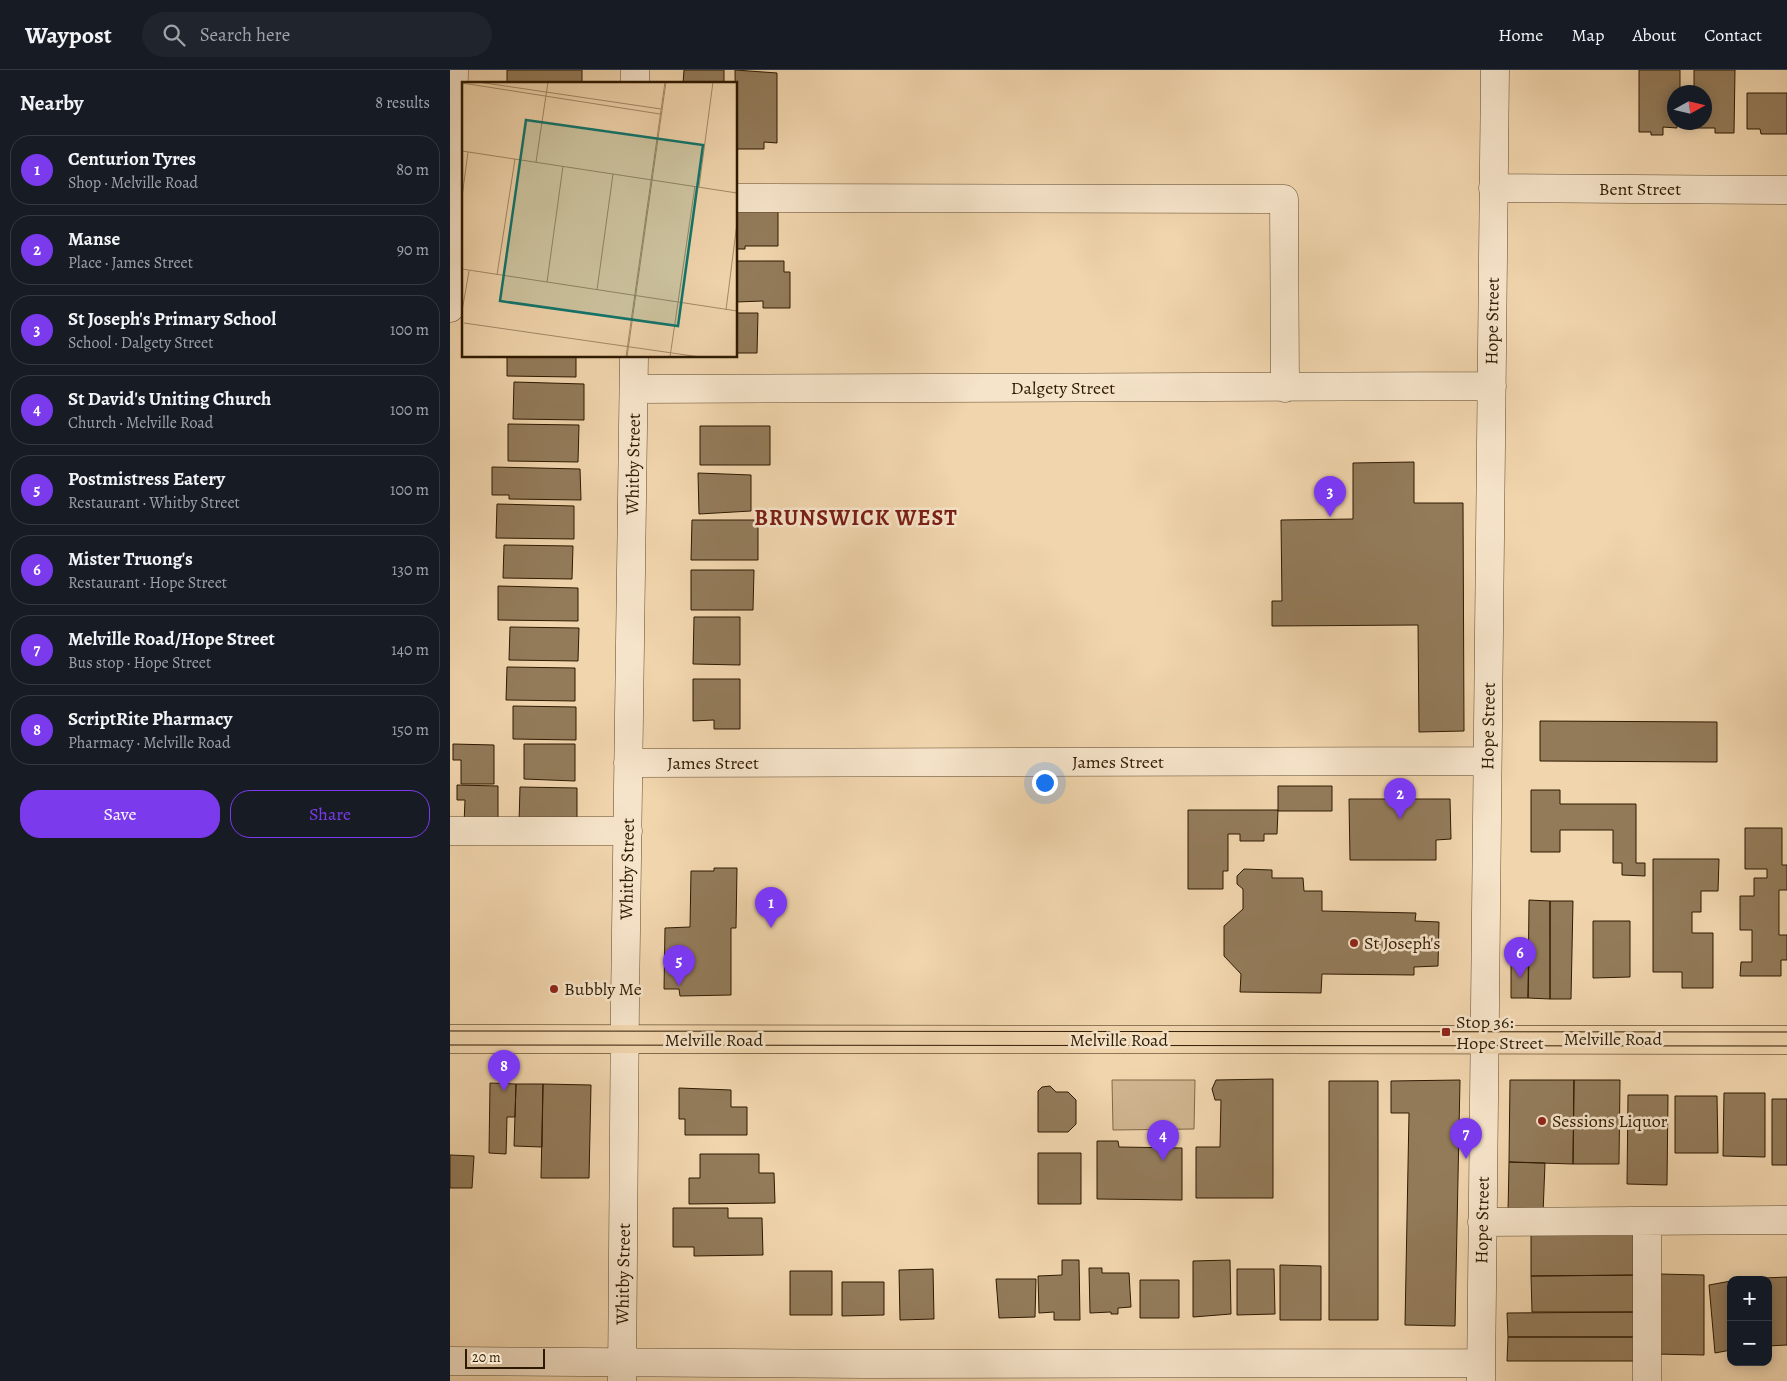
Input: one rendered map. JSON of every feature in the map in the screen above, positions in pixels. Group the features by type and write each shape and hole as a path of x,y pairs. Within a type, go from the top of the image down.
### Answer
{"main road":[{"name":"Melville Road","path":"450,1039 1787,1040"}],"street":[{"path":"450,308 454,70"},
{"name":"Hope Street","path":"1481,1372 1495,70"},
{"name":"Bent Street","path":"1493,188 1787,190"},
{"path":"738,198 1284,199 1284,388"},
{"name":"Whitby Street","path":"622,1372 624,1040 634,358"},
{"name":"Dalgety Street","path":"634,389 1492,386"},
{"name":"James Street","path":"628,763 1488,761"},
{"path":"450,831 628,831"},
{"path":"1482,1222 1787,1220"},
{"path":"1647,1222 1647,1381"},
{"path":"450,1361 622,1372 1481,1372"}],"shaded area":[{"path":"1112,1080 1195,1080 1194,1129 1113,1130"}],"building":[{"path":"507,70 582,70 582,82 507,82"},
{"path":"684,70 724,70 724,82 683,82"},
{"path":"735,70 777,73 777,143 764,142 764,149 738,149 738,82 735,82"},
{"path":"1639,70 1680,70 1680,85 1667,85 1667,127 1663,127 1663,135 1639,132"},
{"path":"1694,70 1735,70 1734,133 1715,133 1715,128 1712,128 1712,85 1694,85"},
{"path":"1747,93 1787,93 1787,134 1761,134 1760,129 1747,129"},
{"path":"738,208 778,210 778,246 745,246 745,249 738,249"},
{"path":"738,261 784,261 784,272 790,272 790,308 763,308 763,301 738,302"},
{"path":"738,313 758,313 757,353 738,353"},
{"path":"507,358 576,358 576,377 507,376"},
{"path":"514,382 584,384 584,420 513,419"},
{"path":"508,424 579,425 578,462 508,461"},
{"path":"700,426 770,426 770,465 700,465"},
{"path":"1414,462 1414,503 1463,503 1464,731 1419,732 1418,625 1272,626 1272,601 1282,601 1281,520 1353,519 1353,463"},
{"path":"492,467 580,469 581,500 509,499 509,495 492,495"},
{"path":"698,473 751,475 751,511 699,514"},
{"path":"497,504 574,506 574,539 496,538"},
{"path":"692,520 758,520 758,560 691,560"},
{"path":"504,545 573,546 572,579 503,578"},
{"path":"691,570 754,570 753,610 691,610"},
{"path":"498,586 578,588 578,621 498,620"},
{"path":"694,617 740,617 740,665 693,664"},
{"path":"510,627 579,628 578,661 509,660"},
{"path":"507,667 575,668 575,701 506,700"},
{"path":"693,679 740,679 740,729 714,729 714,720 693,721"},
{"path":"513,706 576,707 576,740 513,739"},
{"path":"1540,721 1717,722 1717,762 1540,761"},
{"path":"453,744 494,745 494,784 461,784 461,760 453,760"},
{"path":"524,744 575,744 575,781 524,779"},
{"path":"457,785 498,786 498,825 464,824 465,800 457,800"},
{"path":"1278,786 1332,786 1332,811 1278,811"},
{"path":"520,787 577,788 577,825 519,824"},
{"path":"1531,790 1560,790 1560,804 1636,804 1636,863 1645,863 1645,876 1622,875 1622,863 1613,863 1613,830 1560,830 1560,852 1531,852"},
{"path":"1349,799 1450,799 1451,839 1436,840 1436,860 1350,860"},
{"path":"1188,810 1278,810 1277,834 1264,834 1264,841 1240,841 1240,834 1228,834 1228,871 1223,871 1223,889 1188,889"},
{"path":"1745,828 1782,828 1782,865 1787,865 1787,890 1779,890 1779,935 1787,935 1787,960 1781,960 1781,976 1740,976 1741,962 1752,962 1752,930 1740,930 1740,896 1754,896 1754,878 1767,878 1767,869 1745,869"},
{"path":"1653,859 1719,859 1718,891 1701,891 1701,912 1692,912 1692,933 1713,933 1713,988 1682,988 1682,972 1653,972"},
{"path":"714,868 737,868 736,928 731,928 731,995 680,996 679,989 664,989 665,928 690,927 691,871 714,871"},
{"path":"1244,869 1272,870 1272,878 1303,878 1304,891 1322,891 1322,911 1416,913 1415,921 1439,922 1438,966 1414,967 1414,975 1322,974 1321,993 1240,992 1241,974 1224,956 1224,926 1243,909 1243,889 1237,884 1237,876"},
{"path":"1529,900 1550,901 1550,999 1528,998"},
{"path":"1550,901 1573,901 1571,999 1550,999"},
{"path":"1593,921 1630,921 1630,977 1593,978"},
{"path":"1511,957 1529,957 1528,998 1511,998"},
{"path":"1273,1079 1273,1198 1196,1198 1196,1147 1220,1147 1221,1100 1215,1100 1212,1089 1216,1080"},
{"path":"1460,1080 1455,1326 1405,1325 1409,1113 1391,1113 1391,1081"},
{"name":"Sessions Liquor","path":"1510,1080 1574,1080 1573,1164 1509,1162"},
{"path":"1574,1080 1620,1080 1619,1164 1573,1164"},
{"path":"1329,1081 1378,1081 1378,1320 1329,1320"},
{"path":"490,1083 516,1084 515,1117 507,1117 506,1154 489,1153"},
{"path":"516,1084 543,1084 542,1147 514,1146"},
{"path":"543,1084 591,1085 589,1178 541,1178"},
{"path":"1050,1086 1056,1092 1068,1092 1076,1100 1076,1124 1068,1132 1038,1132 1038,1091 1042,1087"},
{"path":"679,1088 731,1090 731,1107 747,1107 747,1135 685,1135 685,1119 679,1119"},
{"path":"1724,1093 1765,1093 1765,1157 1723,1156"},
{"path":"1628,1095 1668,1095 1667,1185 1627,1184"},
{"path":"1675,1096 1717,1096 1718,1153 1675,1153"},
{"path":"1772,1099 1787,1099 1787,1165 1772,1165"},
{"path":"1097,1141 1118,1141 1119,1147 1182,1148 1182,1200 1097,1199"},
{"path":"1038,1153 1081,1153 1081,1204 1038,1204"},
{"path":"700,1154 759,1154 759,1173 774,1173 775,1203 689,1204 689,1178 700,1178"},
{"path":"450,1155 474,1156 472,1188 450,1188"},
{"path":"1509,1162 1545,1163 1543,1214 1508,1213"},
{"path":"673,1208 728,1208 728,1218 762,1218 763,1255 694,1256 694,1247 673,1247"},
{"path":"1531,1226 1630,1227 1642,1239 1642,1275 1531,1276"},
{"path":"1062,1260 1079,1260 1080,1320 1054,1320 1054,1312 1039,1313 1038,1276 1062,1275"},
{"path":"1230,1260 1231,1314 1193,1317 1193,1261"},
{"path":"1280,1265 1321,1266 1321,1320 1280,1320"},
{"path":"1089,1268 1102,1268 1102,1273 1129,1273 1131,1307 1118,1308 1118,1314 1111,1314 1111,1312 1090,1313"},
{"path":"933,1269 934,1319 900,1320 899,1270"},
{"path":"1237,1269 1274,1269 1275,1314 1237,1315"},
{"path":"790,1271 832,1271 832,1315 790,1315"},
{"path":"1659,1274 1704,1275 1704,1355 1656,1354"},
{"path":"1642,1275 1642,1312 1532,1312 1531,1276"},
{"path":"1787,1277 1787,1345 1772,1346 1772,1278"},
{"path":"996,1279 1036,1279 1035,1317 999,1318"},
{"path":"1140,1280 1179,1280 1179,1318 1140,1318"},
{"path":"842,1282 884,1282 884,1315 842,1316"},
{"path":"1727,1282 1727,1351 1715,1353 1709,1285"},
{"path":"1642,1312 1642,1337 1508,1337 1507,1313"},
{"path":"1508,1337 1642,1337 1641,1361 1507,1361"}],"tram line":[{"path":"450,1031 1787,1032"},
{"path":"450,1045 1787,1046"}],"place":[{"name":"St Joseph's Primary School","path":"1330,517"},
{"name":"Manse","path":"1400,819"},
{"name":"Centurion Tyres","path":"771,928"},
{"name":"St Joseph's","path":"1354,943"},
{"name":"Mister Truong's","path":"1520,978"},
{"name":"Postmistress Eatery","path":"679,986"},
{"name":"Bubbly Me","path":"554,989"},
{"name":"Stop 36: Hope Street","path":"1446,1032"},
{"name":"ScriptRite Pharmacy","path":"504,1091"},
{"name":"Sessions Liquor","path":"1542,1121"},
{"name":"Melville Road/Hope Street","path":"1466,1159"},
{"name":"St David's Uniting Church","path":"1163,1161"}],"district":[{"name":"BRUNSWICK WEST","path":"856,518"}]}
